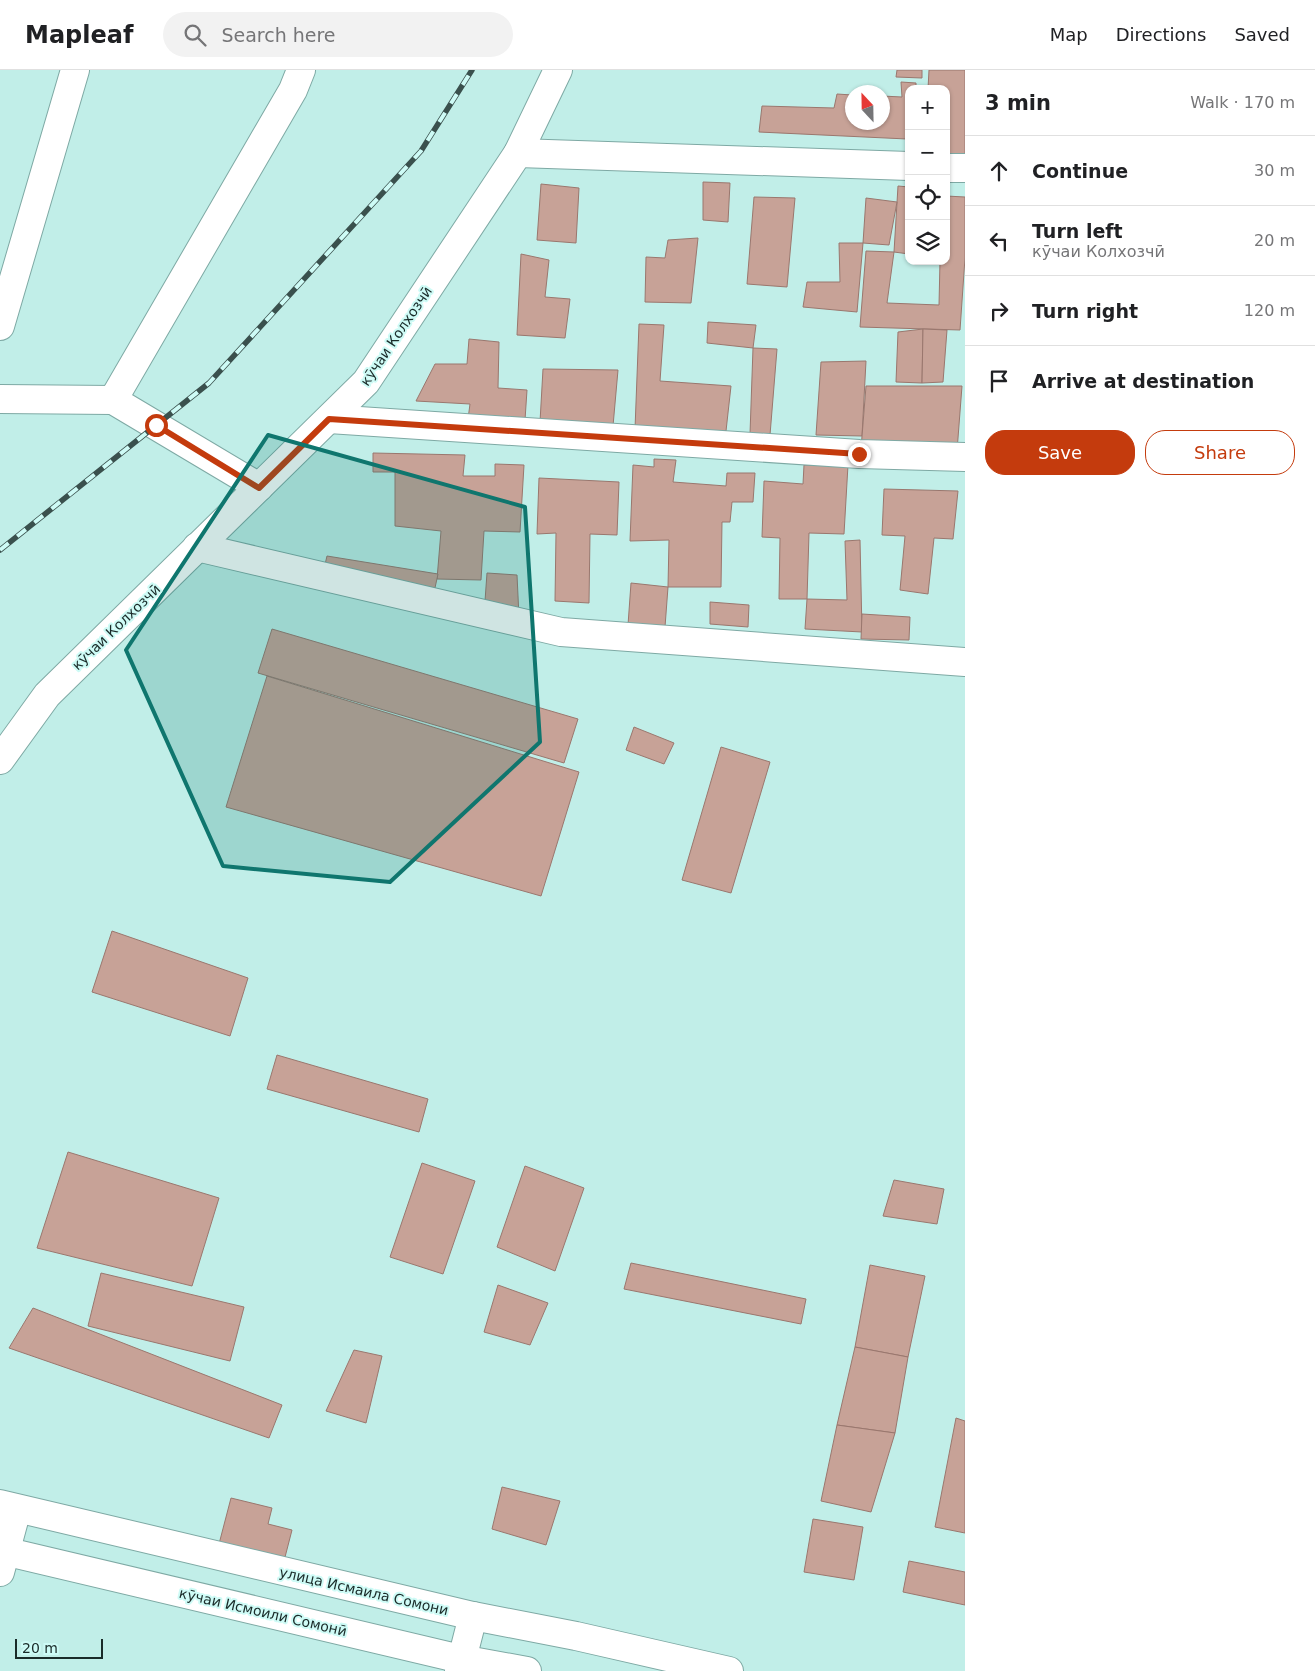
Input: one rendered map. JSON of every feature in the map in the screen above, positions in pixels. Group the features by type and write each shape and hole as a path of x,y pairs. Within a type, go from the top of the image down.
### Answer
{"street":[{"path":"0,326 75,70"},
{"path":"113,400 294,90 301,70"},
{"name":"кӯчаи Колхозчӣ","path":"0,760 47,695 366,382 518,153 558,70"},
{"path":"518,153 905,166"},
{"path":"950,168 965,168"},
{"path":"0,398 113,400 259,488"},
{"path":"329,419 859,454 965,457"},
{"path":"198,547 561,632 965,662"},
{"path":"2,1558 9,1506"},
{"name":"улица Исмаила Сомони","path":"9,1506 473,1616 576,1636 729,1671"},
{"name":"кӯчаи Исмоили Сомонӣ","path":"2,1558 460,1665 527,1671"},
{"path":"460,1665 473,1616"}],"highlighted area":[{"path":"268,435 525,507 540,742 390,882 223,866 126,650"}],"building":[{"path":"897,70 922,70 922,78 896,77"},
{"path":"929,70 965,70 965,162 950,161 950,85 928,85"},
{"path":"901,82 916,83 916,85 905,85 905,139 759,132 762,106 834,108 837,94 845,95 845,130 890,130 890,96 902,97"},
{"path":"703,182 730,183 728,222 703,220"},
{"path":"541,184 579,188 576,243 537,240"},
{"path":"898,186 905,187 905,253 894,252"},
{"path":"950,196 965,197 965,258 960,330 860,327 866,251 894,252 887,303 939,305 940,265 950,265"},
{"path":"754,197 795,198 787,287 747,284"},
{"path":"866,198 897,202 889,245 863,243"},
{"path":"698,238 691,303 645,302 646,257 665,258 668,240"},
{"path":"839,243 863,243 857,312 803,307 807,282 840,282"},
{"path":"521,254 549,260 545,297 570,299 565,338 517,335"},
{"path":"708,322 756,325 753,348 707,343"},
{"path":"639,324 664,325 660,381 731,386 726,431 635,429"},
{"path":"923,329 922,383 896,382 898,332"},
{"path":"923,329 947,330 943,382 922,383"},
{"path":"469,339 499,342 498,388 527,390 525,420 468,419 470,404 416,401 435,364 467,364"},
{"path":"753,348 777,349 770,435 750,434"},
{"path":"866,361 862,436 816,435 821,362"},
{"path":"543,369 618,370 613,426 540,422"},
{"path":"866,386 962,386 957,451 861,449"},
{"path":"373,453 465,455 463,476 495,476 495,464 524,465 520,532 484,531 481,580 437,579 441,531 395,526 395,472 373,472"},
{"path":"654,459 676,460 673,482 726,486 727,473 755,473 753,502 732,502 730,522 722,522 721,587 668,587 669,540 630,541 633,465 654,467"},
{"path":"804,465 848,465 844,534 809,533 807,599 779,599 780,538 762,537 764,481 803,484"},
{"path":"539,478 619,482 617,535 590,534 589,603 555,601 556,533 537,534"},
{"path":"884,489 958,491 953,539 934,538 928,594 900,590 905,536 882,535"},
{"path":"860,540 862,632 805,629 807,599 847,600 845,541"},
{"path":"327,556 438,574 433,597 322,577"},
{"path":"487,573 517,575 519,617 484,615"},
{"path":"631,583 668,587 665,627 628,625"},
{"path":"710,602 749,605 748,627 710,624"},
{"path":"862,614 910,617 909,640 861,639"},
{"path":"272,629 578,719 564,763 258,673"},
{"path":"267,676 579,772 541,896 226,807"},
{"path":"634,727 674,743 664,764 626,750"},
{"path":"721,747 770,762 731,893 682,880"},
{"path":"112,931 248,978 230,1036 92,992"},
{"path":"277,1055 428,1099 419,1132 267,1089"},
{"path":"68,1152 219,1198 192,1286 37,1248"},
{"path":"422,1163 475,1181 443,1274 390,1257"},
{"path":"525,1166 584,1188 555,1271 497,1247"},
{"path":"894,1180 944,1189 937,1224 883,1216"},
{"path":"631,1263 806,1299 801,1324 624,1289"},
{"path":"870,1265 925,1276 908,1357 855,1347"},
{"path":"101,1273 244,1307 230,1361 88,1326"},
{"path":"498,1285 548,1303 530,1345 484,1332"},
{"path":"33,1308 282,1405 269,1438 9,1348"},
{"path":"855,1347 908,1357 895,1433 837,1425"},
{"path":"354,1350 382,1356 366,1423 326,1411"},
{"path":"956,1418 965,1421 965,1533 935,1527"},
{"path":"837,1425 895,1433 871,1512 821,1501"},
{"path":"502,1487 560,1501 546,1545 492,1529"},
{"path":"231,1498 272,1508 268,1524 292,1530 284,1561 219,1544"},
{"path":"813,1519 863,1527 854,1580 804,1572"},
{"path":"909,1561 965,1572 965,1605 903,1592"}],"railway":[{"path":"0,550 209,383 421,151 472,70"}],"route":[{"path":"156,425 259,488 329,419 859,454"}]}
